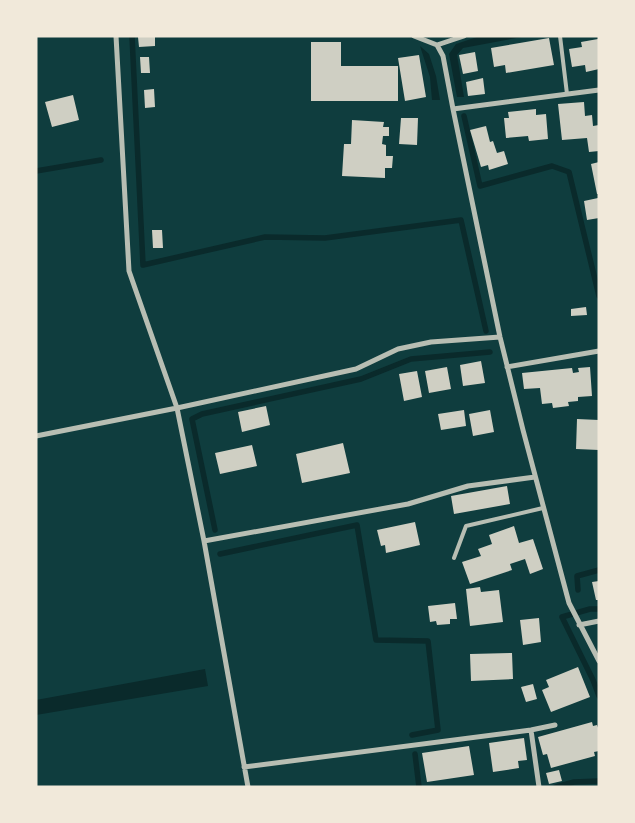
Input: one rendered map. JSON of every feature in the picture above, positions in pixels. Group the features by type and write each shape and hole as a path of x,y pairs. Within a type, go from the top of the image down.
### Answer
{"street":[{"path":"116,36 128,271 177,408 204,541 248,787"},
{"path":"414,36 437,44 464,36"},
{"path":"437,44 443,56 452,109 500,338 535,477 569,603 599,660"},
{"path":"452,109 599,90"},
{"path":"36,436 356,369 398,349 431,342 500,338"},
{"path":"507,367 599,351"},
{"path":"204,541 408,504 468,486 535,477"},
{"path":"579,625 599,621"},
{"path":"244,767 531,730 555,725"},
{"path":"531,730 539,787"}],"lane":[{"path":"560,36 567,94"},
{"path":"454,558 466,526 544,508"}],"water":[{"path":"480,36 527,36 463,48 457,55 464,97 457,97 449,54 456,44"},
{"path":"420,46 429,54 436,76 440,100 432,100 430,77"},
{"path":"205,669 208,686 36,715 36,700"}],"building":[{"path":"155,36 155,46 139,47 138,37"},
{"path":"549,38 554,65 506,73 505,65 494,67 491,48"},
{"path":"598,39 599,69 586,72 585,65 572,67 569,49 582,47 581,42"},
{"path":"311,42 341,42 341,66 398,66 398,101 311,101"},
{"path":"475,52 478,71 463,74 459,55"},
{"path":"419,55 426,97 405,101 398,58"},
{"path":"140,57 149,57 150,73 141,73"},
{"path":"483,78 485,94 468,96 466,82"},
{"path":"154,89 155,107 145,108 144,90"},
{"path":"73,95 79,120 52,127 45,102"},
{"path":"584,102 585,116 592,115 593,126 599,125 599,151 589,152 587,138 562,140 558,104"},
{"path":"536,109 536,115 546,114 548,139 529,141 528,136 506,138 504,118 509,118 508,112"},
{"path":"401,118 418,118 417,145 399,144"},
{"path":"352,120 384,122 383,127 389,127 389,136 383,136 382,144 386,145 386,156 393,156 392,168 385,168 385,178 342,176 344,144 351,144"},
{"path":"486,126 490,142 493,141 497,153 504,151 508,164 489,170 488,165 481,167 470,130"},
{"path":"599,162 599,194 597,194 591,164"},
{"path":"598,198 599,218 587,220 584,201"},
{"path":"152,230 162,230 163,248 153,248"},
{"path":"586,307 587,315 571,316 571,309"},
{"path":"481,361 485,383 463,386 460,365"},
{"path":"447,367 451,389 429,393 425,371"},
{"path":"590,367 592,396 578,397 578,401 568,402 569,406 553,408 552,403 542,404 540,388 524,389 522,373 572,368 573,373 579,372 578,368"},
{"path":"417,371 422,397 404,401 399,374"},
{"path":"266,406 270,425 242,432 238,412"},
{"path":"464,410 466,426 441,430 438,414"},
{"path":"490,410 494,432 473,436 469,414"},
{"path":"577,419 599,420 599,450 576,449"},
{"path":"343,443 350,473 302,483 296,454"},
{"path":"252,445 257,466 220,474 215,453"},
{"path":"507,486 510,504 454,514 451,496"},
{"path":"415,522 420,545 386,553 385,545 381,546 377,530"},
{"path":"514,526 519,543 533,539 543,569 530,574 525,559 510,564 512,570 470,584 462,562 481,556 478,549 492,544 489,535"},
{"path":"599,581 599,600 596,600 592,582"},
{"path":"480,587 481,592 499,590 503,622 470,626 466,589"},
{"path":"455,603 457,619 450,619 450,624 437,625 436,621 430,622 428,606"},
{"path":"539,618 541,642 523,645 520,620"},
{"path":"512,653 513,679 471,681 470,654"},
{"path":"578,667 590,697 551,712 542,690 549,687 546,680"},
{"path":"533,684 537,699 526,702 521,687"},
{"path":"592,722 593,726 597,725 599,730 599,751 594,752 595,756 551,768 547,754 543,755 538,737"},
{"path":"524,738 527,760 518,761 519,768 493,772 489,743"},
{"path":"469,746 474,775 427,782 422,753"},
{"path":"559,770 562,781 549,784 546,773"}],"waterway":[{"path":"132,36 143,265 265,237 325,238 461,220 486,331"},
{"path":"464,116 480,186 552,166 569,172 599,296"},
{"path":"36,171 101,160"},
{"path":"215,530 192,419 202,414 361,379 411,359 490,352"},
{"path":"220,554 357,525 376,640 428,641 438,730 412,735"},
{"path":"578,590 577,576 599,570"},
{"path":"599,609 590,609 562,617 599,696"},
{"path":"415,754 419,787"},
{"path":"556,787 574,782 599,781"}]}
